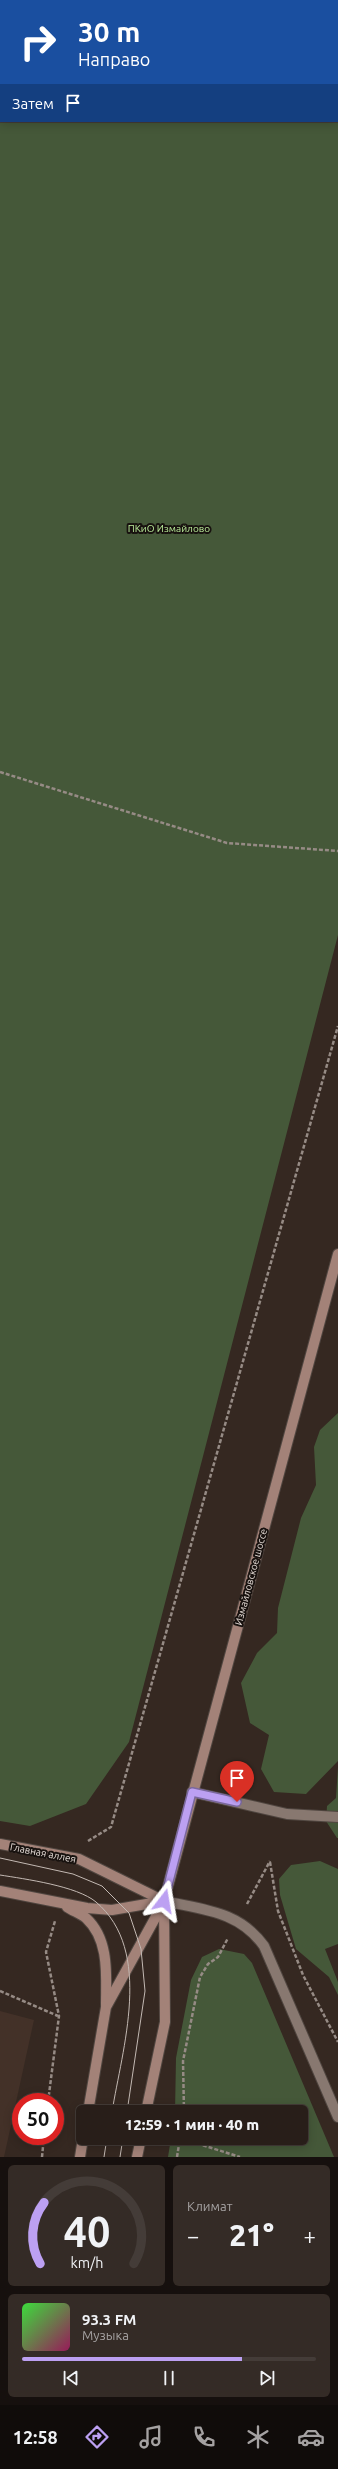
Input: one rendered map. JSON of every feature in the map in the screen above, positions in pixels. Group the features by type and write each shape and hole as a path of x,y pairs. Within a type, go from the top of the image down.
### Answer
{"main road":[{"name":"Измайловское шоссе","path":"164,1901 192,1792 338,1254"},
{"name":"Главная аллея","path":"0,1844 79,1859 164,1901"},
{"path":"0,1891 62,1904 112,1910 164,1901"},
{"path":"106,2007 164,1901"},
{"path":"147,2105 165,2022 164,1901"},
{"path":"62,1904 86,1918 93,1926 103,1946 106,1958 106,2007 89,2105"},
{"path":"80,2157 82,2145"},
{"path":"137,2157 140,2145"}],"street":[{"path":"192,1792 287,1814 338,1817"},
{"path":"164,1901 223,1914 238,1920 254,1932 264,1946 338,2117"}],"path":[{"path":"0,772 227,843 338,851"},
{"path":"84,1846 85,1843 111,1827 338,1026"},
{"path":"270,1861 278,1911 304,1975 338,2042"},
{"path":"49,2093 59,2016 46,1952 55,1920"},
{"path":"184,2105 183,2061 200,1977"},
{"path":"0,1991 59,2016"},
{"path":"42,2157 43,2145"},
{"path":"177,2157 179,2145"},
{"path":"202,2145 240,2157"}],"shaded area":[{"path":"0,2011 34,2020 18,2093 12,2093 12,2120 4,2157 0,2157"}],"green space":[{"name":"ПКиО Измайлово","path":"0,122 338,122 338,935 129,1742 86,1804 30,1826 0,1821"},
{"path":"338,1413 338,1761 306,1794 274,1792 261,1769 269,1735 250,1723 241,1683 257,1653 277,1633 278,1608 301,1518 316,1485 314,1447 320,1430"},
{"path":"338,1767 337,1838 326,1821 327,1806 336,1798"},
{"path":"320,1861 338,1869 338,1944 325,1949 338,1982 338,1995 329,1977 296,1949 280,1895 279,1879 291,1865"},
{"path":"219,1949 244,1954 252,1963 334,2157 168,2157 170,2145 308,2145 308,2105 175,2105 176,2058 191,1980 202,1957"}],"tram line":[{"path":"0,1858 73,1874 102,1886 129,1913 141,1949 145,1991 128,2105"},
{"path":"0,1875 64,1887 87,1896 96,1902 114,1923 124,1947 129,1973 130,2002 127,2031 113,2105"},
{"path":"104,2157 106,2145"},
{"path":"120,2157 122,2145"}],"route":[{"path":"164,1901 192,1792 237,1802"}]}
